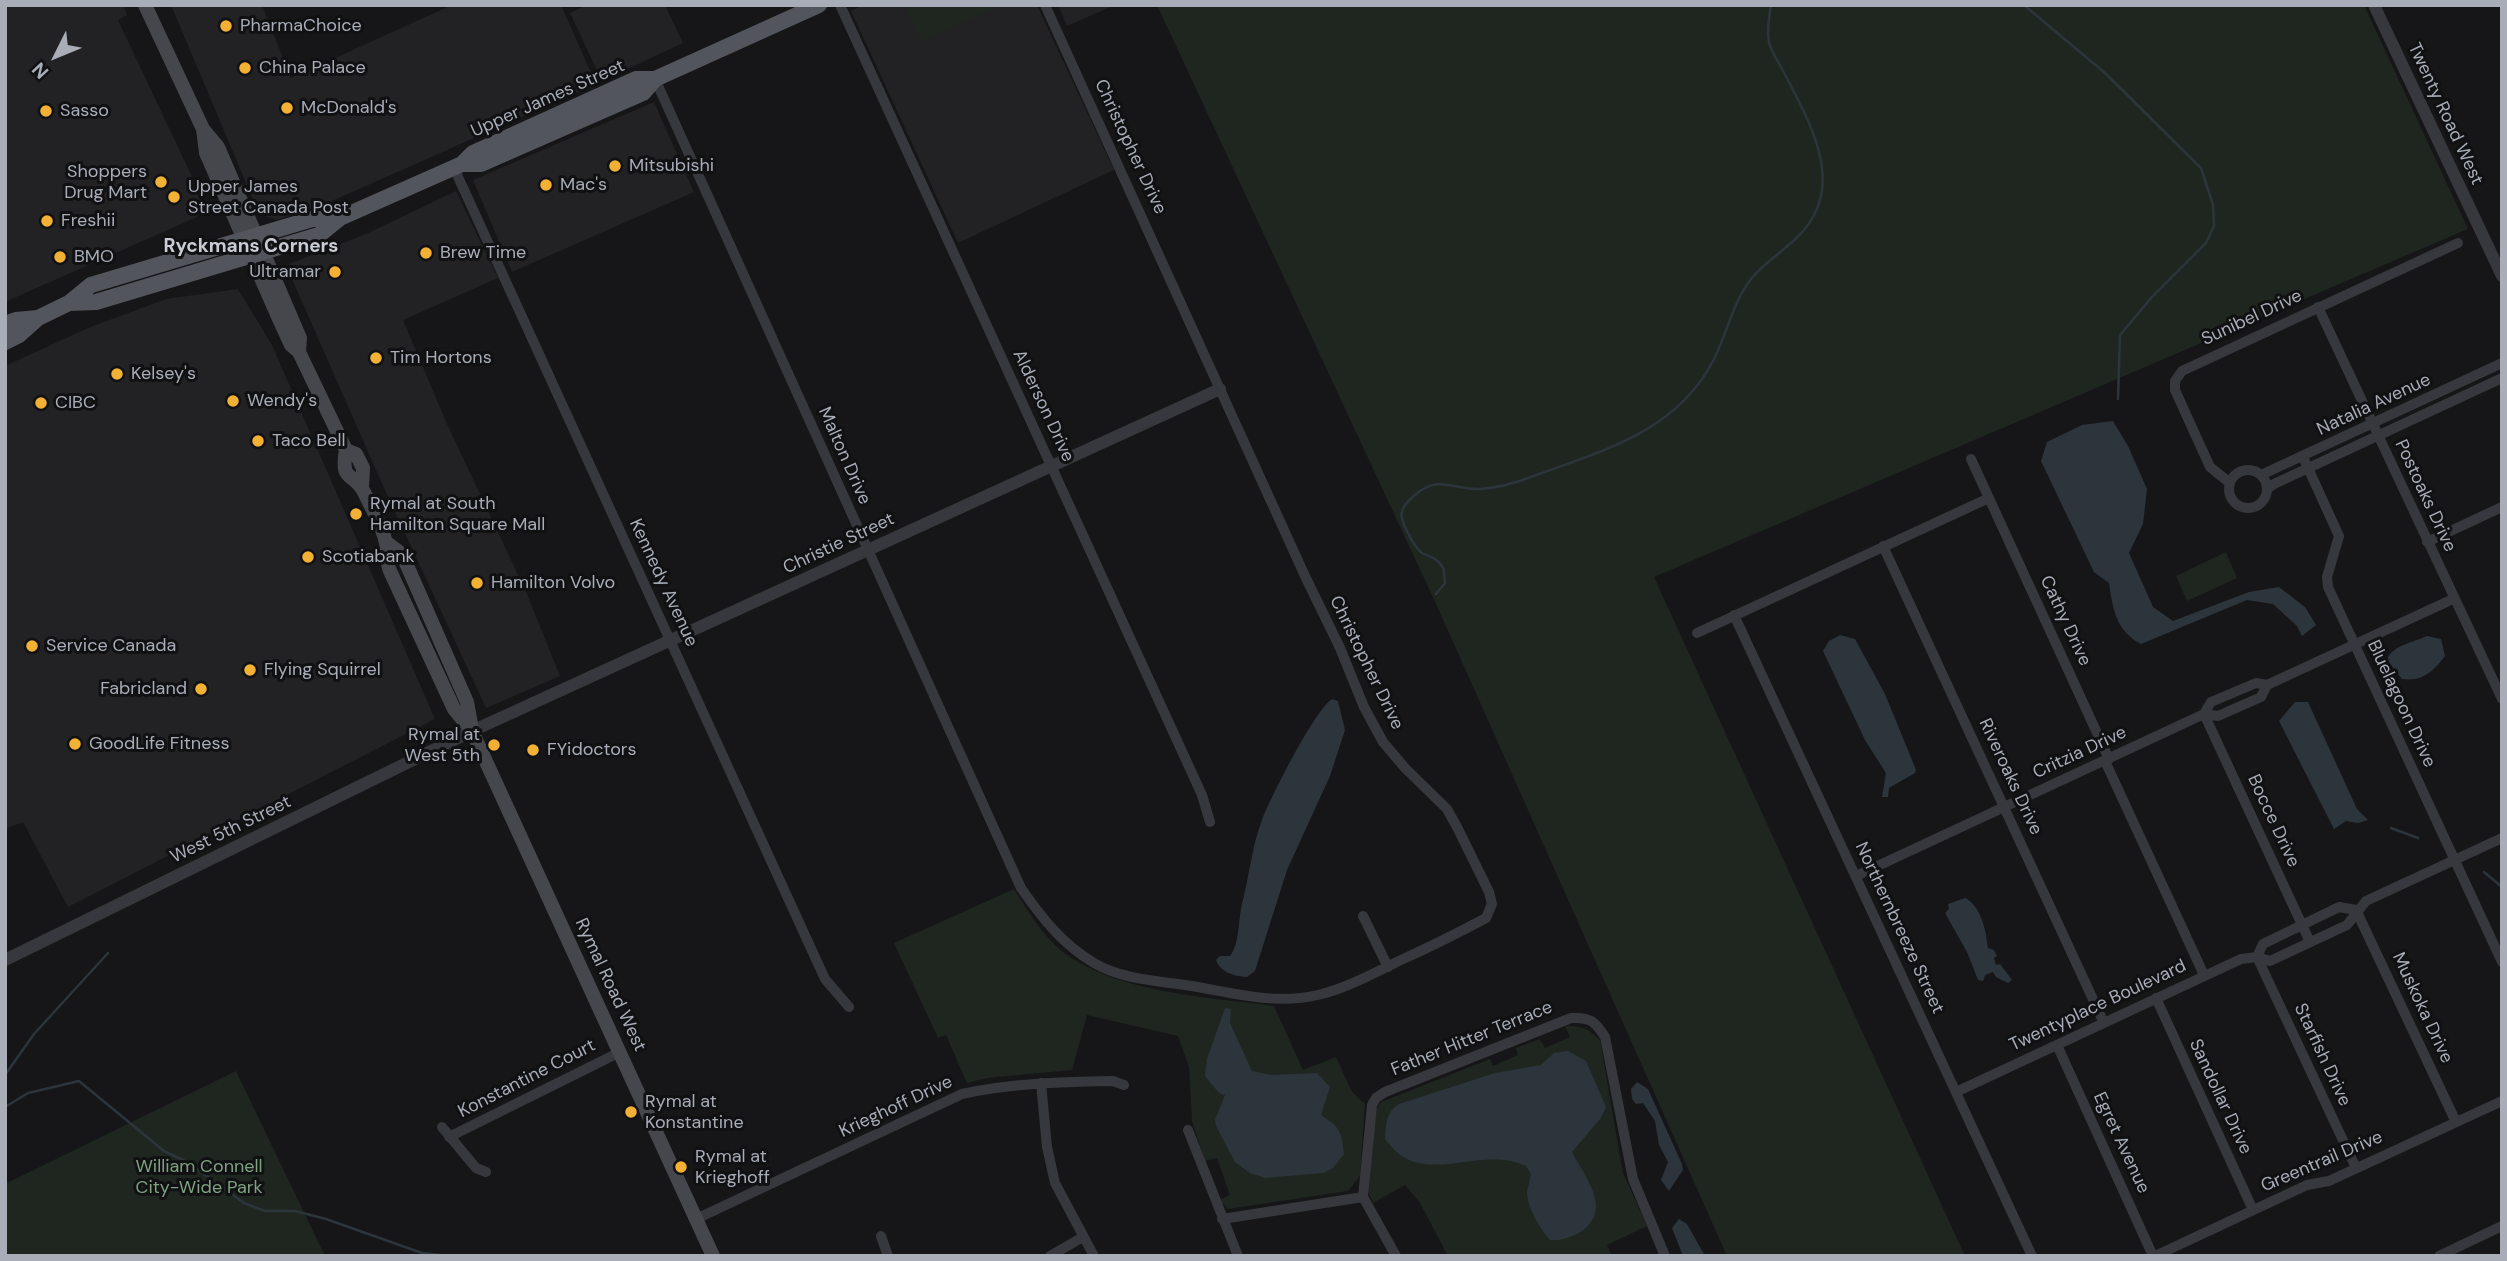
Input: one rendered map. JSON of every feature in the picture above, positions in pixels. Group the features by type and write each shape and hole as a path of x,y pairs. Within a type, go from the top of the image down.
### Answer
{"main road":[{"name":"Rymal Road West","path":"145,5 203,129 218,147 291,345 299,352 346,450 343,465 347,476 362,487 386,542 402,554 467,702 472,731 713,1256"},
{"name":"Upper James Street","path":"5,342 19,335 38,318 69,303 91,285 254,246 312,219 340,218 458,166 473,153 626,83 636,79 655,79 819,5"},
{"name":"Upper James Street","path":"5,324 38,318"}],"street":[{"name":"Alderson Drive","path":"840,5 1202,795 1210,822"},
{"name":"Christopher Drive","path":"1045,5 1377,730 1405,768 1447,809 1475,860 1492,904 1486,918 1388,967 1340,988 1296,999 1264,998 1136,978 1096,964 1073,948"},
{"name":"Twenty Road West","path":"2374,5 2502,276"},
{"name":"Malton Drive","path":"655,79 1021,888 1054,932 1073,948"},
{"name":"Kennedy Avenue","path":"458,166 825,979 849,1007"},
{"name":"Sunibel Drive","path":"2230,483 2210,467 2175,390 2175,381 2182,371 2458,243"},
{"name":"Postoaks Drive","path":"2318,307 2502,699"},
{"name":"Natalia Avenue","path":"2267,489 2305,463 2373,425 2502,363"},
{"name":"Natalia Avenue","path":"2261,475 2305,463 2378,436 2502,378"},
{"name":"Christie Street","path":"472,731 1220,389"},
{"name":"Cathy Drive","path":"1971,459 2204,975"},
{"name":"Bluelagoon Drive","path":"2305,463 2339,537 2327,582 2502,962"},
{"path":"2256,472 2261,475 2267,489 2263,500 2254,508 2236,505 2228,489 2237,473 2256,472"},
{"path":"1697,633 1989,498"},
{"path":"2427,542 2502,507"},
{"name":"Riveroaks Drive","path":"1883,546 2104,1023"},
{"name":"Critzia Drive","path":"1856,876 2204,714 2218,716 2261,696 2267,685 2453,599"},
{"name":"Northernbreeze Street","path":"1734,615 2032,1256"},
{"name":"Bocce Drive","path":"2204,714 2310,942"},
{"name":"West 5th Street","path":"5,960 472,731"},
{"name":"Twentyplace Boulevard","path":"1956,1092 2241,959 2256,957 2270,961 2347,925 2356,910 2366,901 2502,838"},
{"name":"Twentyplace Boulevard","path":"2256,957 2263,944 2339,907 2356,910"},
{"name":"Muskoka Drive","path":"2356,910 2456,1122"},
{"path":"1363,916 1388,967"},
{"name":"Starfish Drive","path":"2256,957 2356,1168"},
{"name":"Sandollar Drive","path":"2156,998 2253,1210"},
{"name":"Father Hitter Terrace","path":"1363,1197 1372,1105 1376,1098 1385,1092 1571,1018 1586,1017 1597,1024 1605,1037 1633,1179 1665,1256"},
{"name":"Egret Avenue","path":"2057,1045 2154,1256"},
{"name":"Konstantine Court","path":"449,1137 620,1052"},
{"name":"Krieghoff Drive","path":"696,1219 962,1094 989,1088 1041,1083 1113,1081 1124,1085"},
{"path":"1041,1083 1047,1147 1055,1183 1094,1256"},
{"name":"Greentrail Drive","path":"2154,1256 2306,1185 2329,1181 2502,1101"},
{"path":"442,1127 476,1168 486,1172"},
{"path":"1188,1129 1238,1256"},
{"path":"1222,1219 1363,1197 1396,1256"},
{"path":"2439,1256 2502,1226"},
{"path":"881,1236 888,1256"},
{"path":"1050,1256 1083,1237"}],"shaded area":[{"path":"5,5 123,5 127,15 118,20 202,198 197,217 5,302"},
{"path":"171,5 262,5 291,78 452,5 561,5 596,84 323,205 277,220 267,217 257,209"},
{"path":"587,5 665,5 683,43 602,81 570,13"},
{"path":"863,5 1037,5 1114,170 958,243 851,11"},
{"path":"1058,5 1115,5 1067,26"},
{"path":"654,102 694,192 512,272 473,180"},
{"path":"456,191 498,278 403,320 447,424 527,594 560,676 486,708 384,488 288,270 289,264 366,234"},
{"path":"238,289 272,345 435,719 68,907 23,822 5,829 5,366 88,328 166,299"},
{"path":"2113,421 2128,446 2147,489 2143,524 2129,553 2153,607 2173,621 2249,592 2279,587 2305,607 2316,625 2302,636 2297,626 2273,604 2247,600 2141,644 2126,633 2114,611 2109,583 2094,572 2041,461 2047,442 2082,425"},
{"path":"1840,635 1855,639 1885,694 1916,770 1889,788 1888,797 1882,797 1886,773 1865,740 1823,651 1829,641"},
{"path":"2427,636 2441,639 2445,656 2427,674 2416,679 2402,679 2387,660 2389,655 2398,648"},
{"path":"1332,699 1338,701 1345,730 1330,776 1287,870 1255,971 1247,977 1233,975 1221,968 1216,960 1220,956 1230,956 1236,945 1253,851 1262,820 1304,736"},
{"path":"2295,702 2308,702 2357,809 2368,820 2358,823 2346,821 2334,829 2279,721"},
{"path":"1965,898 1979,914 1988,948 1994,950 1997,956 1994,958 1996,965 2000,964 2012,980 2008,983 1996,977 1993,972 1985,975 1983,981 1978,980 1967,952 1945,913 1949,909 1948,904"},
{"path":"1225,1008 1231,1009 1230,1023 1252,1071 1271,1075 1317,1073 1330,1087 1321,1115 1339,1131 1344,1154 1333,1168 1323,1173 1265,1178 1250,1173 1235,1162 1215,1120 1225,1095 1219,1093 1205,1076 1207,1059"},
{"path":"1568,1051 1586,1061 1606,1107 1600,1119 1572,1152 1589,1182 1596,1203 1591,1222 1574,1235 1550,1240 1542,1230 1529,1204 1527,1192 1531,1174 1526,1166 1496,1159 1433,1165 1419,1163 1402,1156 1385,1139 1389,1115 1399,1104 1495,1073 1541,1065 1554,1053"},
{"path":"1637,1082 1648,1089 1682,1164 1683,1170 1669,1191 1661,1180 1668,1162 1659,1145 1655,1121 1643,1103 1636,1104 1632,1099 1631,1089"},
{"path":"1679,1219 1687,1224 1705,1256 1683,1256 1672,1228"}],"green space":[{"path":"904,5 991,5 993,9 921,42"},
{"path":"1157,5 2364,5 2468,229 1654,577 1965,1256 1727,1256 1437,606"},
{"path":"2226,552 2237,578 2187,601 2176,576"},
{"path":"1014,889 1048,938 1063,952 1085,966 1136,985 1164,991 1274,1006 1303,1070 1336,1057 1352,1092 1365,1104 1360,1176 1348,1191 1228,1209 1220,1200 1230,1195 1217,1158 1205,1161 1192,1121 1189,1067 1178,1036 1087,1015 1072,1070 987,1078 967,1083 946,1035 938,1038 894,943"},
{"path":"1565,1026 1584,1028 1600,1040 1623,1173 1647,1226 1607,1245 1612,1256 1448,1256 1420,1203 1405,1185 1373,1203 1369,1193 1374,1113 1381,1102 1490,1059 1493,1066 1518,1055 1516,1048 1540,1039 1545,1048 1570,1037"},
{"name":"William Connell City-Wide Park","path":"236,1071 325,1256 5,1256 5,1184"}],"waterway":[{"path":"1436,594 1445,583 1444,570 1436,560 1422,553 1408,534 1402,516 1409,501 1432,485 1446,484 1480,489 1519,481 1610,448 1658,422 1679,405 1713,361 1739,299 1751,279 1799,235 1815,214 1823,184 1819,150 1806,117 1770,46 1768,29 1771,5"},
{"path":"2024,5 2105,73 2201,168 2213,205 2214,226 2206,243 2152,297 2120,335 2118,399"},
{"path":"2391,828 2418,838"},
{"path":"2484,872 2502,887"},
{"path":"5,1075 34,1034 108,953"},
{"path":"5,1107 28,1093 79,1081 164,1151 187,1162 244,1203 265,1211 295,1211 326,1219 422,1253 449,1256"}],"place":[{"name":"PharmaChoice","path":"226,26"},
{"name":"China Palace","path":"245,68"},
{"name":"McDonald's","path":"287,108"},
{"name":"Sasso","path":"46,111"},
{"name":"Mitsubishi","path":"615,166"},
{"name":"Shoppers Drug Mart","path":"161,182"},
{"name":"Mac's","path":"546,185"},
{"name":"Upper James Street Canada Post","path":"174,197"},
{"name":"Freshii","path":"47,221"},
{"name":"Brew Time","path":"426,253"},
{"name":"BMO","path":"60,257"},
{"name":"Ultramar","path":"335,272"},
{"name":"Tim Hortons","path":"376,358"},
{"name":"Kelsey's","path":"117,374"},
{"name":"Wendy's","path":"233,401"},
{"name":"CIBC","path":"41,403"},
{"name":"Taco Bell","path":"258,441"},
{"name":"Rymal at South Hamilton Square Mall","path":"356,514"},
{"name":"Scotiabank","path":"308,557"},
{"name":"Hamilton Volvo","path":"477,583"},
{"name":"Service Canada","path":"32,646"},
{"name":"Flying Squirrel","path":"250,670"},
{"name":"Fabricland","path":"201,689"},
{"name":"GoodLife Fitness","path":"75,744"},
{"name":"Rymal at West 5th","path":"494,745"},
{"name":"FYidoctors","path":"533,750"},
{"name":"Rymal at Konstantine","path":"631,1112"},
{"name":"Rymal at Krieghoff","path":"681,1167"}],"district":[{"name":"Ryckmans Corners","path":"251,247"}]}
